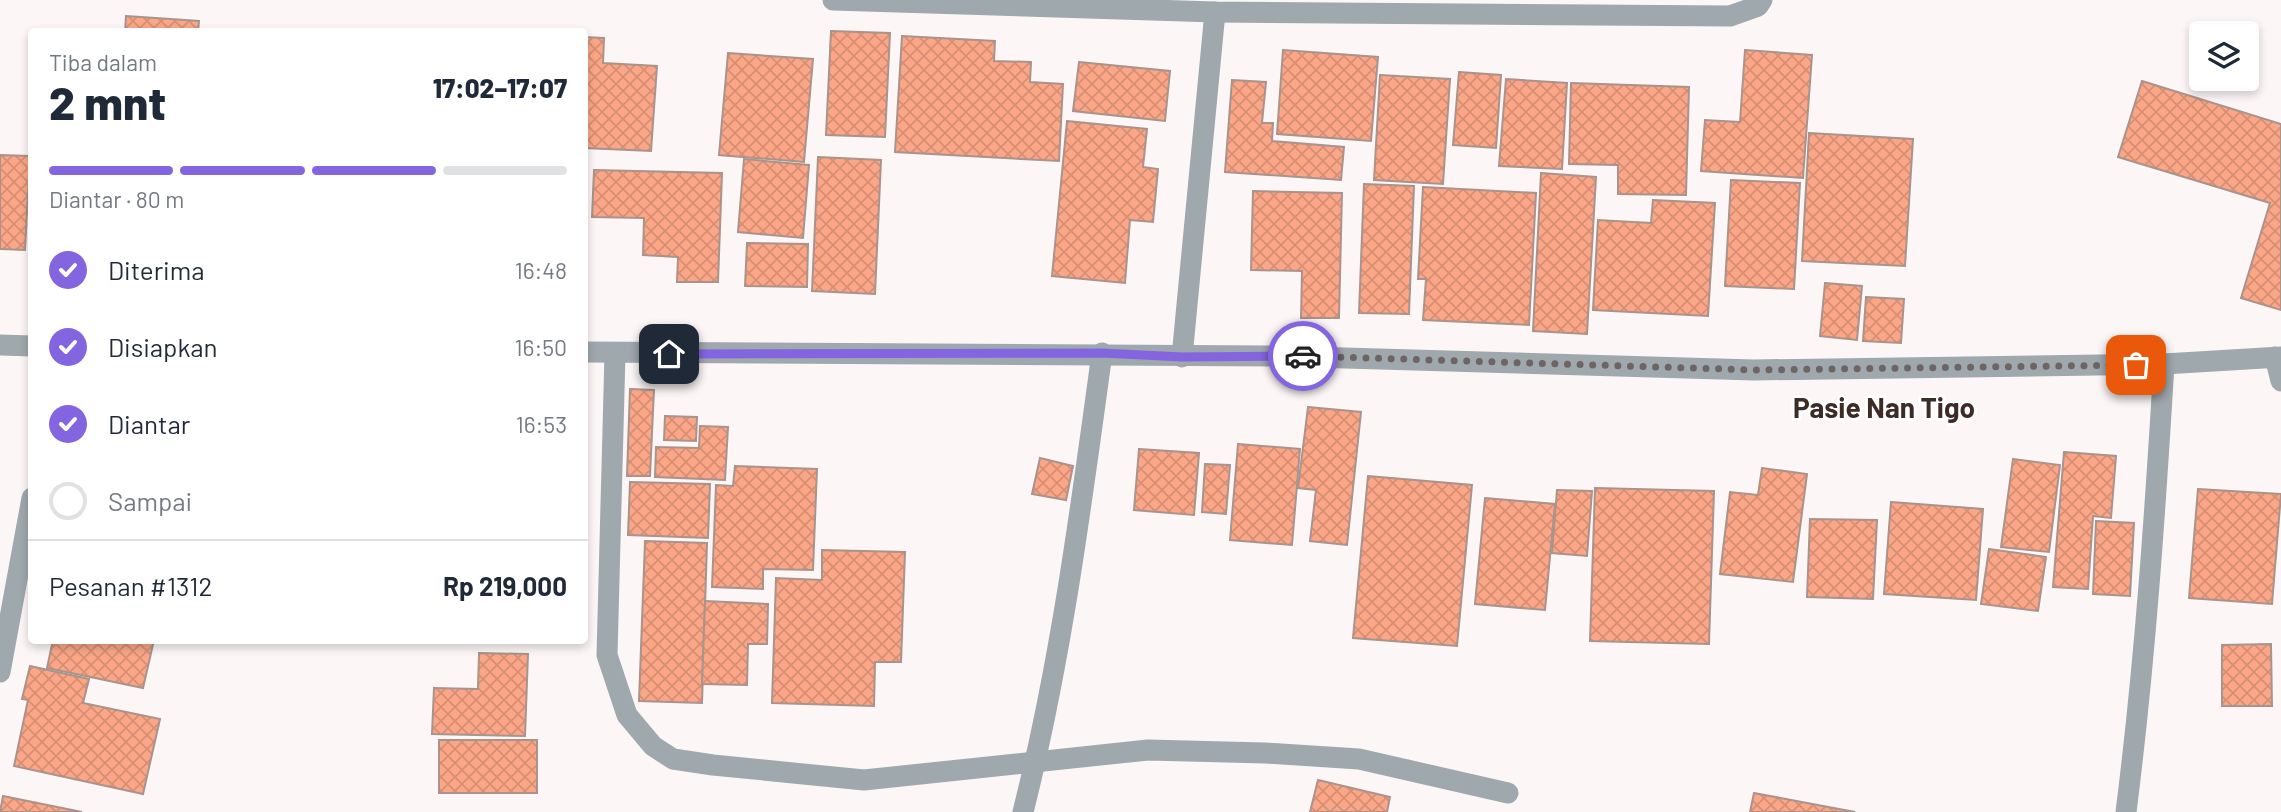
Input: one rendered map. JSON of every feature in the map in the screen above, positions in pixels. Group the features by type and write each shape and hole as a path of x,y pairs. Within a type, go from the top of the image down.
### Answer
{"street":[{"path":"833,0 1215,12 1730,16 1758,6 1762,0"},
{"path":"1182,357 1215,12"},
{"path":"0,345 28,346"},
{"path":"588,352 1102,353 1755,370 2164,364 2278,357 2281,381"},
{"path":"1023,812 1036,760 1076,549 1102,353"},
{"path":"615,354 607,655 627,715 653,746 673,758 713,765 864,780 1148,750 1359,759 1508,793"},
{"path":"2126,812 2150,589 2164,364"},
{"path":"0,672 28,520"}],"building":[{"path":"126,16 199,21 198,28 125,28"},
{"path":"831,31 890,33 885,137 826,135"},
{"path":"902,36 995,41 994,61 1031,62 1030,82 1063,84 1059,161 895,152"},
{"path":"588,37 604,38 603,63 657,66 651,151 588,148"},
{"path":"1283,50 1378,57 1371,141 1277,134"},
{"path":"1745,50 1812,55 1803,178 1701,171 1705,120 1740,122"},
{"path":"728,53 813,59 804,162 719,155"},
{"path":"1079,62 1170,71 1165,121 1073,111"},
{"path":"1459,72 1501,75 1496,148 1453,145"},
{"path":"1380,75 1450,79 1443,184 1374,180"},
{"path":"1506,79 1567,83 1562,169 1499,166"},
{"path":"1232,80 1266,82 1262,123 1273,123 1272,141 1344,147 1341,180 1225,172"},
{"path":"2142,81 2281,124 2281,310 2241,298 2270,203 2118,157"},
{"path":"1571,83 1689,87 1686,195 1618,194 1618,165 1569,164"},
{"path":"1067,121 1147,129 1143,167 1158,169 1153,222 1130,220 1125,283 1052,276"},
{"path":"1809,133 1913,139 1905,266 1802,261"},
{"path":"0,155 28,156 25,250 0,249"},
{"path":"818,157 881,160 875,294 812,291"},
{"path":"744,159 809,165 803,238 738,232"},
{"path":"594,170 722,173 718,282 677,282 678,257 643,255 644,218 592,217"},
{"path":"1541,173 1596,177 1587,334 1533,331"},
{"path":"1731,180 1800,183 1794,289 1725,286"},
{"path":"1364,184 1414,186 1409,314 1359,313"},
{"path":"1423,187 1536,193 1529,325 1423,320 1426,279 1418,279"},
{"path":"1253,191 1342,193 1339,318 1301,318 1302,271 1251,270"},
{"path":"1653,200 1715,203 1708,316 1593,310 1598,220 1651,223"},
{"path":"747,243 808,244 807,287 745,286"},
{"path":"1825,283 1862,286 1857,340 1820,336"},
{"path":"1866,297 1904,299 1901,343 1863,341"},
{"path":"630,389 654,390 650,476 627,476"},
{"path":"1308,407 1361,412 1347,545 1310,541 1316,490 1298,488"},
{"path":"665,416 697,417 696,441 664,440"},
{"path":"700,426 728,427 725,480 655,477 656,447 699,448"},
{"path":"1238,444 1300,449 1292,545 1230,540"},
{"path":"1139,449 1199,453 1194,515 1134,510"},
{"path":"2064,452 2116,456 2111,518 2093,516 2088,589 2053,587"},
{"path":"1040,458 1073,466 1066,500 1032,494"},
{"path":"2013,459 2060,465 2049,552 2001,547"},
{"path":"1205,464 1230,465 1226,514 1202,512"},
{"path":"735,466 817,469 813,570 763,569 763,589 712,587 716,485 733,486"},
{"path":"1762,468 1807,474 1793,582 1720,574 1730,492 1758,495"},
{"path":"1368,476 1472,485 1457,646 1353,638"},
{"path":"630,482 710,484 708,538 628,535"},
{"path":"1595,488 1714,491 1709,644 1590,641"},
{"path":"2198,489 2281,494 2272,604 2189,598"},
{"path":"1557,490 1592,491 1587,556 1552,553"},
{"path":"1485,498 1555,504 1545,610 1475,604"},
{"path":"1891,502 1983,509 1976,600 1884,594"},
{"path":"1810,519 1877,520 1873,599 1807,597"},
{"path":"2096,521 2134,523 2130,596 2093,594"},
{"path":"645,541 707,543 702,703 639,701"},
{"path":"1989,549 2046,557 2038,611 1981,604"},
{"path":"822,550 905,552 901,662 875,662 874,706 772,703 776,578 822,580"},
{"path":"705,601 768,604 767,644 748,644 747,685 702,684"},
{"path":"52,644 153,644 143,688 47,668"},
{"path":"2271,644 2272,706 2222,706 2222,645"},
{"path":"479,653 528,654 525,736 432,734 434,688 478,689"},
{"path":"30,666 89,679 83,703 160,719 143,794 14,766 28,700 22,699"},
{"path":"439,740 537,740 537,793 439,793"},
{"path":"1318,780 1390,797 1387,812 1310,812"},
{"path":"1754,793 1855,812 1750,812"},
{"path":"3,796 82,812 0,812"}],"way so far":[{"path":"1303,356 1755,370 2136,365"}],"district":[{"name":"Pasie Nan Tigo","path":"1884,407"}],"route":[{"path":"669,354 1102,353 1182,357 1303,356"}]}
